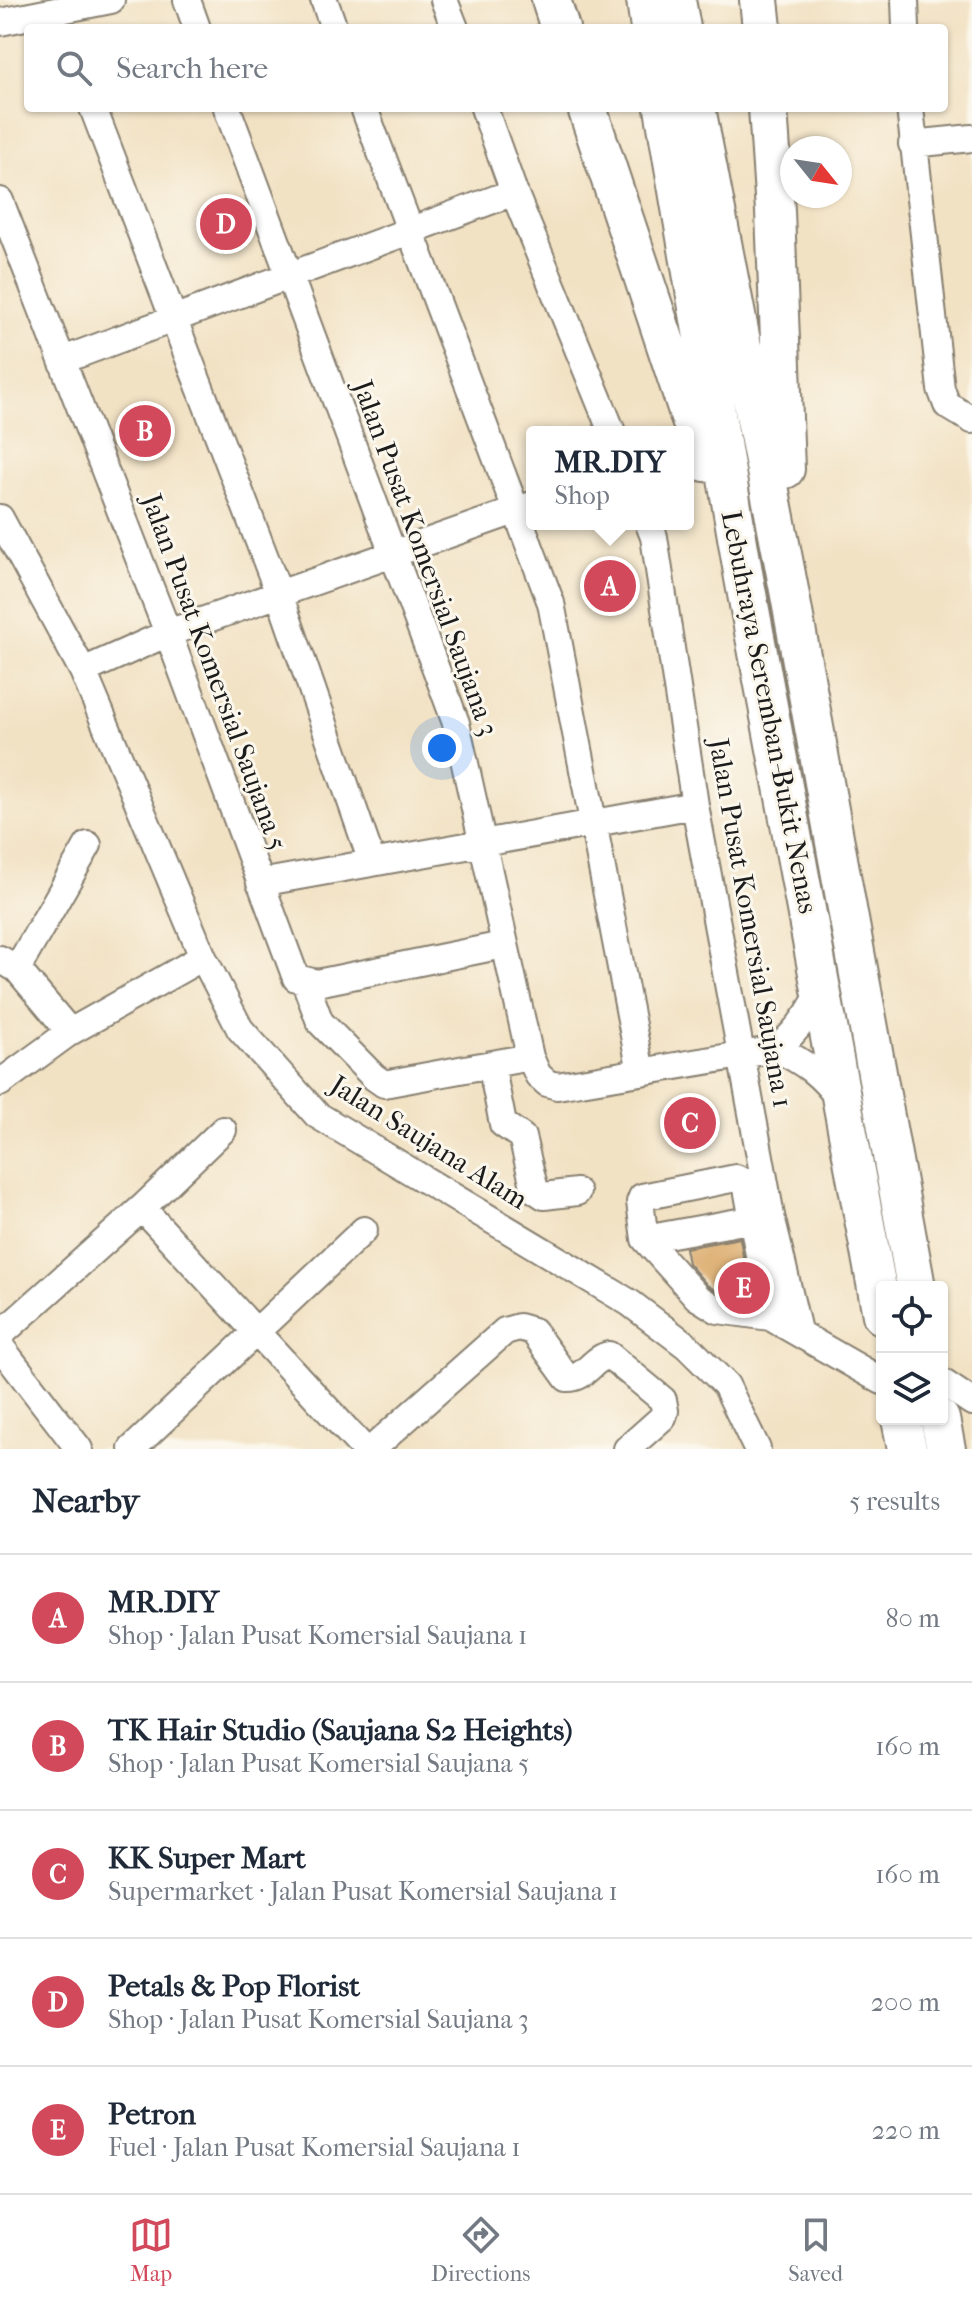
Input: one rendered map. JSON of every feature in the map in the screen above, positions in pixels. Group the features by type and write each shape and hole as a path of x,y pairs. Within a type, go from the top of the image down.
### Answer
{"highway":[{"path":"551,0 559,24"},
{"path":"646,0 649,24"},
{"path":"676,0 680,24"},
{"path":"759,0 762,24"},
{"path":"588,112 693,426"},
{"name":"Lebuhraya Seremban-Bukit Nenas","path":"665,112 744,578 876,1282"},
{"name":"Lebuhraya Seremban-Bukit Nenas","path":"697,112 789,590 915,1281"},
{"path":"768,112 775,211 789,590"},
{"path":"694,428 744,578"},
{"path":"902,1425 907,1449"},
{"path":"941,1425 946,1449"}],"street":[{"path":"0,22 60,20 111,0"},
{"path":"187,0 196,24"},
{"path":"324,0 333,24"},
{"path":"444,0 453,24"},
{"path":"905,0 906,24"},
{"path":"95,112 279,594 372,862"},
{"name":"Jalan Pusat Komersial Saujana 3","path":"228,112 456,723 530,1057 538,1075 547,1083 557,1086 641,1072"},
{"path":"83,671 168,633 524,508 366,112"},
{"path":"485,112 514,192 610,426"},
{"path":"910,112 941,389 947,405 972,420"},
{"path":"912,144 972,138"},
{"path":"63,360 514,192"},
{"name":"Jalan Pusat Komersial Saujana 5","path":"0,201 168,633 296,978 305,982 320,1022 384,1084 491,1064"},
{"name":"Jalan Saujana Alam","path":"0,518 83,671 203,957 240,1029 317,1115 555,1256 641,1311 687,1346 726,1385 757,1449"},
{"path":"530,530 551,603 641,1072 777,1049 798,1030 822,988"},
{"name":"Jalan Pusat Komersial Saujana 1","path":"651,530 695,805 742,1055 762,1217 798,1331"},
{"path":"260,883 695,805"},
{"path":"70,1032 9,964 88,845"},
{"path":"305,982 317,983 503,945"},
{"path":"0,1083 70,1032 203,957"},
{"path":"777,1049 802,1061 824,1078 844,1105"},
{"path":"530,1057 491,1064 503,1124 522,1137 535,1190 544,1196 577,1192"},
{"path":"0,1335 142,1208 223,1130"},
{"path":"770,1317 762,1217 746,1182 741,1179 646,1195 640,1202 645,1239 697,1297 718,1310 770,1317 876,1377"},
{"path":"142,1208 364,1449"},
{"path":"645,1239 762,1217"},
{"path":"132,1449 364,1230"},
{"path":"372,1449 505,1331 519,1327 533,1331 567,1378 580,1376 600,1357 612,1356 663,1400 665,1411 659,1421 627,1449"},
{"path":"0,1346 79,1449"},
{"path":"948,1386 972,1402"}],"building":[{"path":"740,1238 750,1298 724,1295 707,1285 688,1263 685,1248"}],"place":[{"name":"Petals & Pop Florist","path":"226,224"},
{"name":"TK Hair Studio (Saujana S2 Heights)","path":"145,431"},
{"name":"MR.DIY","path":"610,586"},
{"name":"KK Super Mart","path":"690,1123"},
{"name":"Petron","path":"744,1288"}]}
